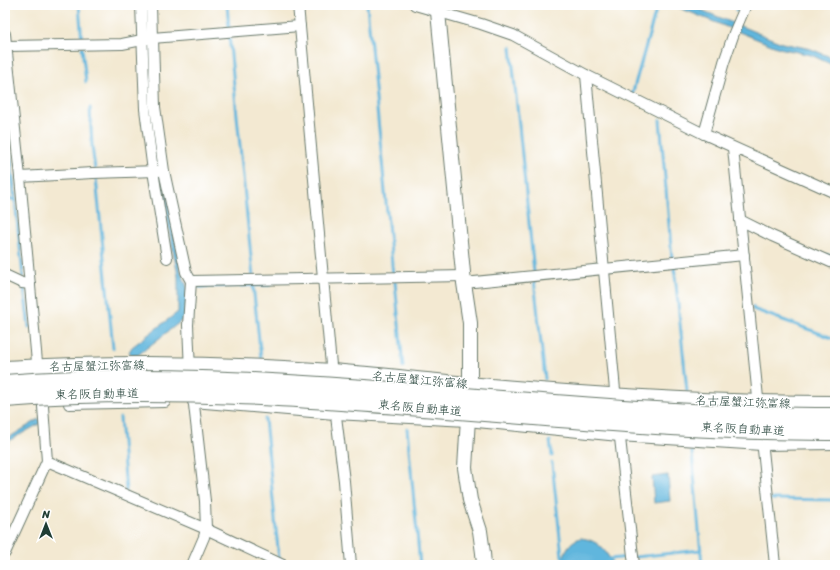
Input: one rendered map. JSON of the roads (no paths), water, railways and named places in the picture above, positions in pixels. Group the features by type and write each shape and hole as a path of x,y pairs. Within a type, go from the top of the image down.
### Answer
{"highway":[{"name":"東名阪自動車道","path":"5,384 48,381 149,379 252,381 564,405 774,417 835,417"},
{"name":"東名阪自動車道","path":"5,398 49,395 149,393 252,396 351,402 570,420 774,432 835,431"}],"main road":[{"name":"名古屋蟹江弥富線","path":"5,369 38,367 190,365 330,372 470,385 616,396 758,403 835,404"}],"street":[{"path":"140,5 148,39 156,107 159,171 167,258"},
{"path":"148,39 151,5"},
{"path":"298,5 331,365 330,372 344,481 351,565"},
{"path":"415,5 482,24 513,35 586,75 704,134 835,193"},
{"path":"704,134 724,62 746,5"},
{"path":"438,12 464,280 470,323 470,385 465,468 470,500 480,531 484,565"},
{"path":"6,46 122,44 148,39 300,26"},
{"path":"5,34 10,117 20,177 38,367 43,404 47,461 5,553"},
{"path":"586,75 619,436 634,565"},
{"path":"733,148 762,445 776,565"},
{"path":"20,177 159,171"},
{"path":"159,171 186,272 191,281 188,325 190,365 205,501 206,529 192,565"},
{"path":"740,220 835,264"},
{"path":"191,281 323,279 464,280 604,270 744,255"},
{"path":"5,275 22,283 30,284"},
{"path":"5,407 43,404 194,402 335,414 467,421 619,436 762,445 835,444"},
{"path":"47,461 206,529 283,565"}],"water":[{"path":"145,5 148,5 153,107 181,271 187,287 185,318 138,355 132,355 129,352 132,347 178,312 178,276 157,169 149,103"},
{"path":"672,5 689,5 782,43 811,49 835,59 835,66 811,55 779,48"},
{"path":"39,419 41,423 12,439 5,445 5,440"},
{"path":"668,475 670,501 654,503 652,477"},
{"path":"581,538 597,543 604,550 613,565 562,565 567,548 573,542"}],"waterway":[{"path":"79,5 82,42"},
{"path":"227,5 229,29"},
{"path":"367,5 393,275"},
{"path":"736,11 738,5"},
{"path":"632,95 656,10"},
{"path":"229,35 253,277"},
{"path":"511,47 534,272"},
{"path":"82,48 86,82"},
{"path":"5,99 6,109"},
{"path":"90,108 95,169"},
{"path":"660,120 672,259"},
{"path":"7,123 23,276"},
{"path":"96,178 113,348"},
{"path":"5,196 16,201"},
{"path":"827,255 835,258"},
{"path":"674,265 687,391"},
{"path":"534,279 545,379"},
{"path":"395,282 403,367"},
{"path":"253,285 261,358"},
{"path":"199,287 270,285"},
{"path":"24,288 29,327"},
{"path":"753,307 753,309 835,339"},
{"path":"120,418 126,491"},
{"path":"265,419 279,559"},
{"path":"407,428 420,565"},
{"path":"550,441 552,456"},
{"path":"692,452 702,565"},
{"path":"552,463 562,556 564,558"},
{"path":"771,499 835,500"},
{"path":"635,557 701,550"},
{"path":"610,559 629,557"}]}
